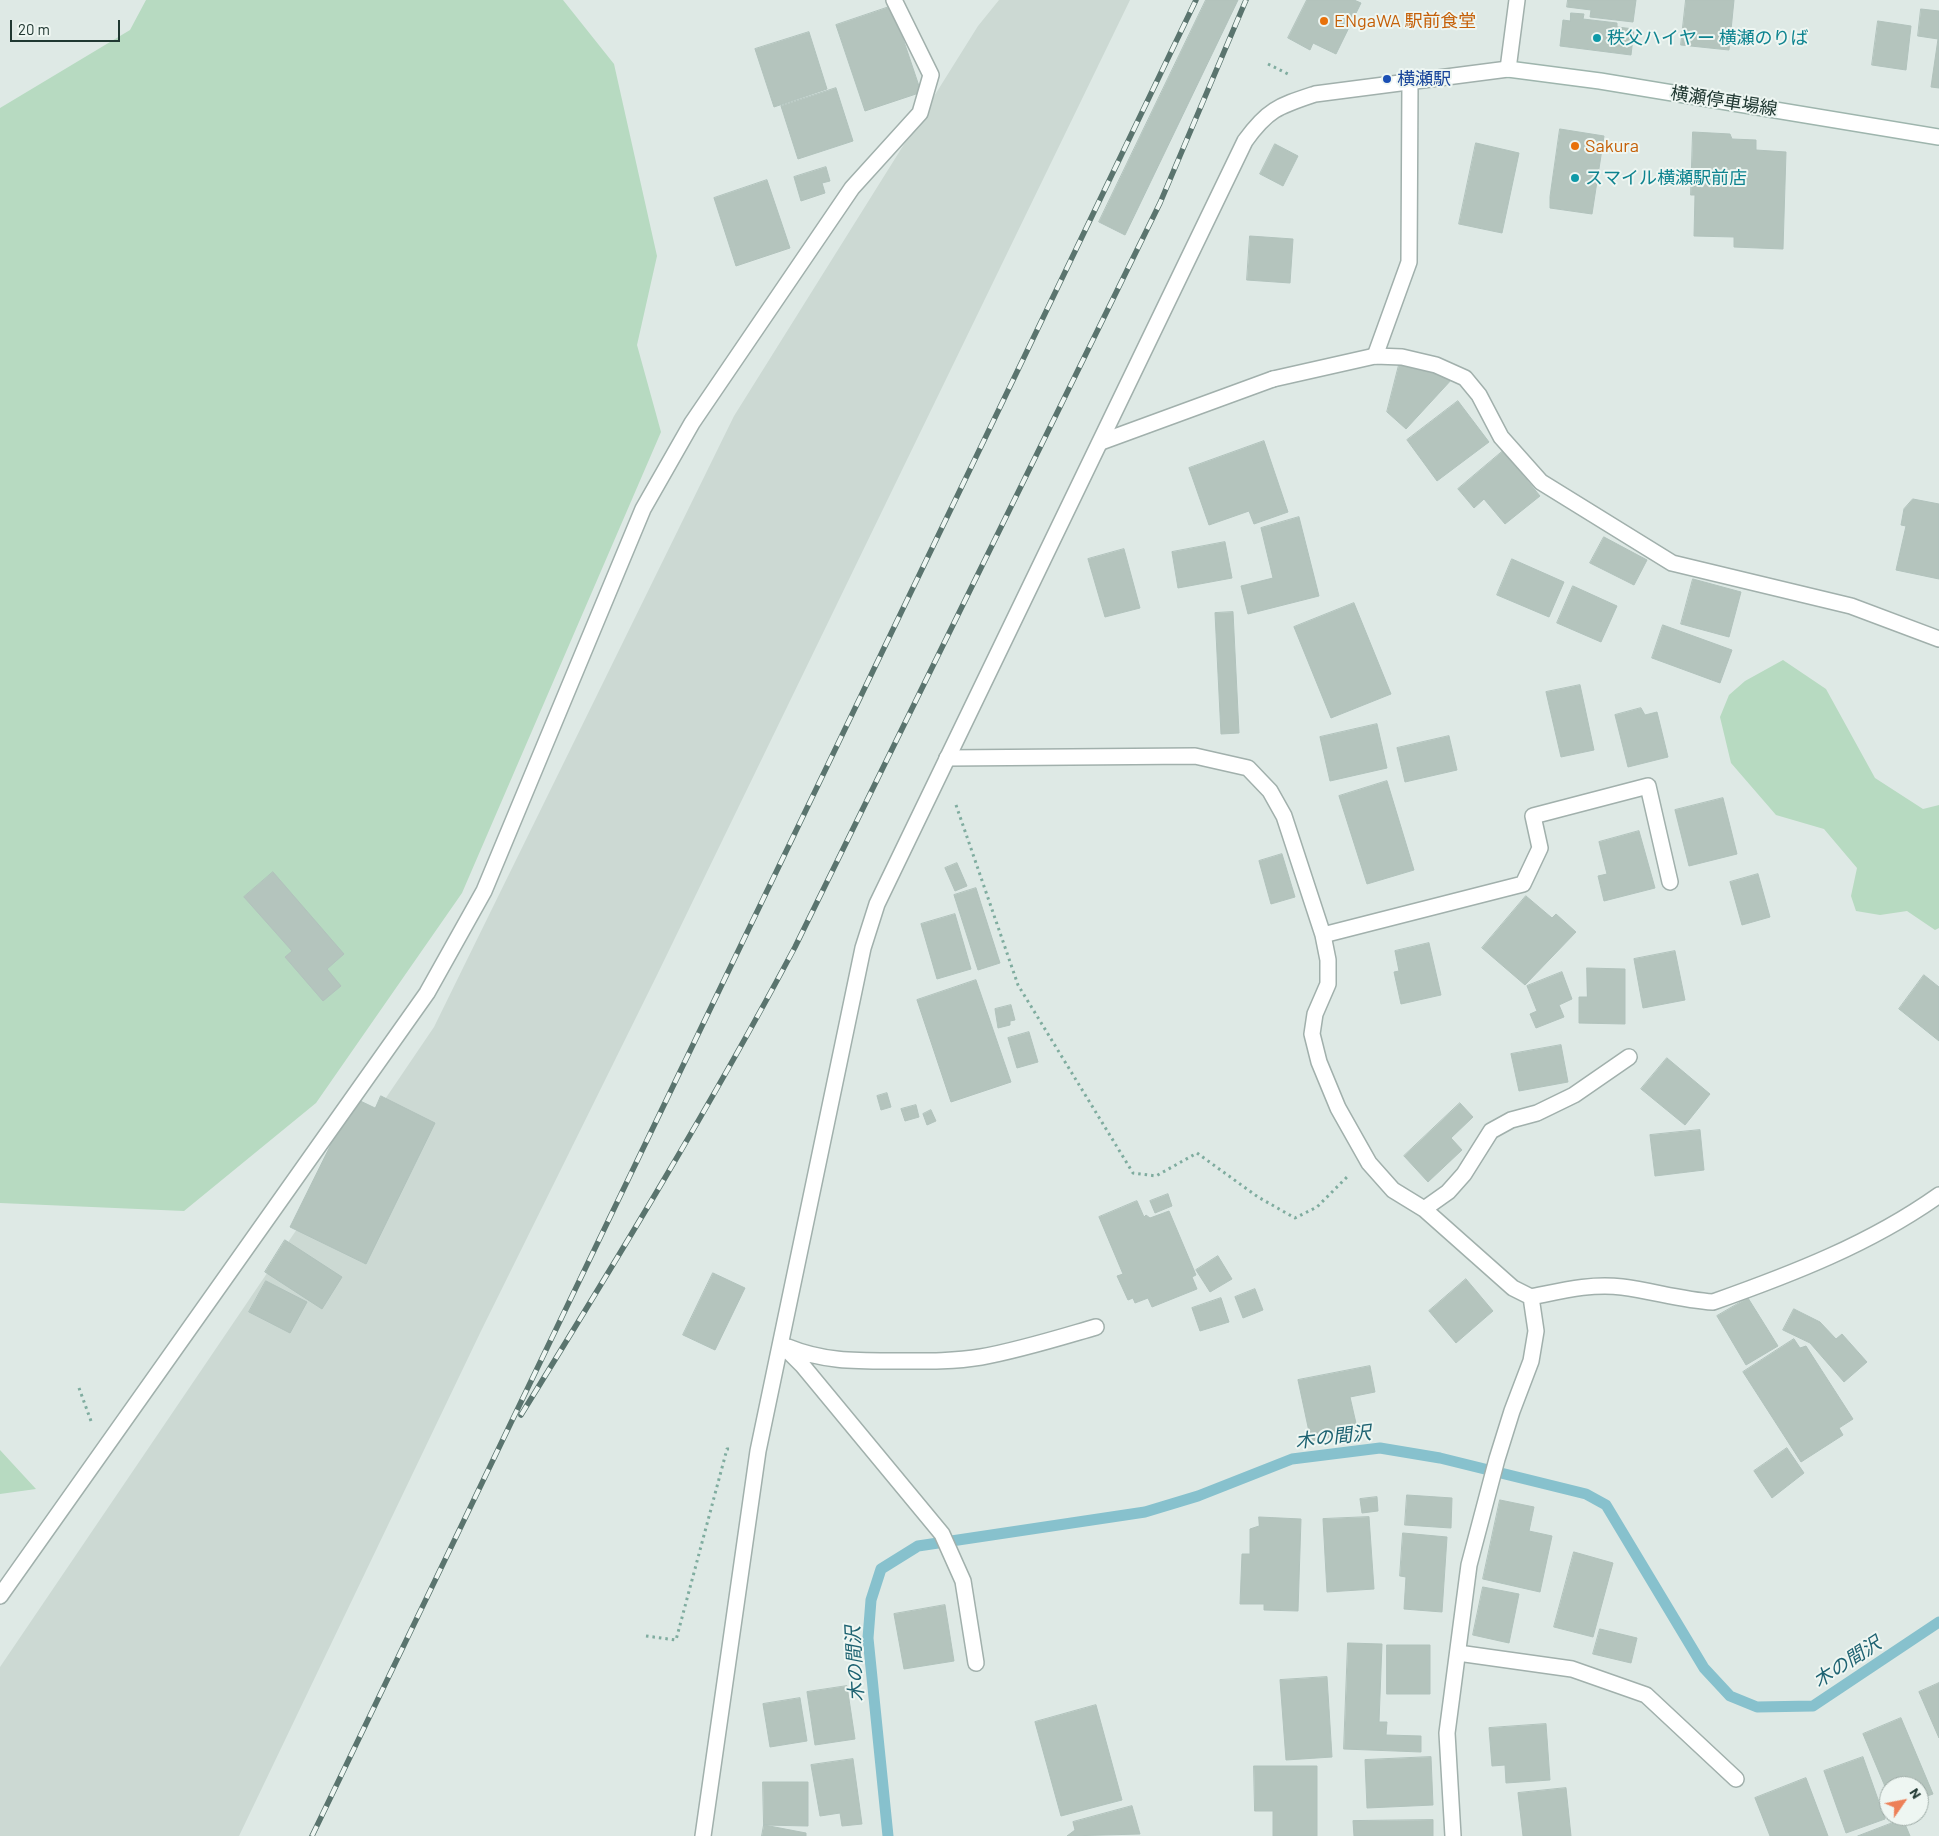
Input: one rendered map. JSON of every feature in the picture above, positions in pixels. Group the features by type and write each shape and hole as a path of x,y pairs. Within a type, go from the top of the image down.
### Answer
{"street":[{"path":"0,1596 427,993 484,891 643,509 692,423 852,188 920,112 931,75 894,0"},
{"path":"1508,69 1517,0"},
{"name":"横瀬停車場線","path":"703,1836 758,1451 863,948 877,904 1245,141 1259,122 1271,111 1286,103 1316,94 1508,69 1600,81 1939,137"},
{"path":"1375,356 1409,262 1410,82"},
{"path":"1101,442 1273,379 1375,356 1402,357 1436,365 1465,378 1479,395 1501,437 1542,482 1672,563 1851,606 1939,639"},
{"path":"945,762 1195,756 1248,768 1270,790 1284,816 1323,936 1328,960 1328,984 1315,1014 1312,1034 1319,1062 1338,1108 1369,1163 1393,1190 1424,1209 1514,1288 1531,1297 1590,1286 1622,1287 1690,1301 1713,1302 1865,1241 1906,1218 1939,1195"},
{"path":"1323,936 1523,884 1540,848 1533,816 1648,786 1670,882"},
{"path":"1424,1209 1448,1192 1464,1174 1491,1132 1511,1120 1537,1113 1574,1095 1629,1057"},
{"path":"1453,1836 1448,1733 1469,1565 1497,1459 1512,1411 1531,1361 1536,1332 1531,1297"},
{"path":"781,1344 807,1355 838,1361 932,1360 980,1357 1021,1348 1096,1327"},
{"path":"781,1344 803,1366 942,1534 963,1580 976,1663"},
{"path":"1458,1653 1572,1669 1646,1696 1736,1779"}],"path":[{"path":"945,762 1018,986 1133,1173 1156,1176 1197,1153 1258,1197 1295,1218 1317,1207 1345,1179 1369,1163"},
{"path":"646,1636 676,1640 727,1449 758,1451"}],"shaded area":[{"path":"999,0 1130,0 657,975 481,1331 239,1836 0,1836 0,1667 434,1027 734,416 978,26"}],"green space":[{"path":"146,0 563,0 614,64 657,256 637,345 661,432 462,893 316,1103 184,1211 0,1203 0,108 130,30"},
{"path":"1783,660 1826,689 1875,778 1923,809 1939,805 1939,928 1935,930 1907,911 1880,915 1856,911 1851,896 1857,868 1824,829 1776,815 1731,763 1720,717 1729,695 1745,681"},
{"path":"0,1450 36,1489 0,1494"}],"building":[{"path":"1206,0 1238,0 1125,235 1099,222"},
{"name":"ENgaWA 駅前食堂","path":"1307,0 1354,0 1361,3 1336,54 1313,43 1310,50 1288,38"},
{"path":"1568,0 1636,0 1633,22 1590,17 1591,10 1567,7"},
{"path":"1686,0 1734,0 1729,50 1681,45"},
{"path":"892,6 919,86 919,93 865,111 836,25"},
{"path":"1921,9 1939,11 1939,88 1931,87 1938,39 1918,36"},
{"name":"秩父ハイヤー 横瀬のりば","path":"1571,13 1584,14 1583,19 1617,23 1617,27 1634,29 1631,55 1560,46 1563,20 1570,21"},
{"path":"1878,21 1911,26 1906,70 1872,65"},
{"path":"809,32 827,89 774,107 755,49"},
{"path":"836,88 853,141 798,159 781,106"},
{"name":"スマイル横瀬駅前店","path":"1560,129 1604,136 1592,214 1550,208"},
{"path":"1693,132 1730,134 1732,139 1756,140 1756,150 1786,152 1783,249 1734,247 1734,237 1694,236 1695,195 1691,195"},
{"path":"1476,143 1519,153 1502,233 1459,224"},
{"path":"1275,144 1298,156 1283,186 1260,174"},
{"path":"826,167 830,181 822,183 825,193 801,201 794,177"},
{"path":"767,180 790,248 736,266 714,198"},
{"path":"1250,236 1293,239 1290,283 1247,280"},
{"path":"1399,365 1453,378 1406,429 1387,412"},
{"path":"1458,401 1489,442 1437,481 1407,440"},
{"path":"1264,441 1288,512 1254,524 1249,511 1209,525 1189,468"},
{"path":"1503,451 1540,496 1505,524 1484,499 1474,508 1458,489"},
{"path":"1913,499 1939,504 1939,579 1896,570 1906,526 1901,525 1904,509"},
{"path":"1299,517 1319,596 1248,614 1241,586 1273,578 1261,528"},
{"path":"1604,537 1647,560 1634,585 1590,563"},
{"path":"1225,542 1232,578 1178,588 1172,552"},
{"path":"1124,549 1140,608 1105,617 1088,559"},
{"path":"1512,559 1564,582 1549,617 1497,595"},
{"path":"1693,579 1741,592 1729,637 1681,624"},
{"path":"1573,586 1617,606 1601,642 1557,623"},
{"path":"1354,603 1391,694 1331,718 1294,627"},
{"path":"1233,612 1239,733 1221,734 1215,613"},
{"path":"1663,625 1732,650 1720,683 1652,658"},
{"path":"1580,685 1594,750 1561,757 1546,692"},
{"path":"1641,708 1645,715 1657,712 1668,757 1628,767 1615,715"},
{"path":"1377,724 1387,768 1330,781 1320,737"},
{"path":"1449,736 1457,770 1405,782 1397,748"},
{"path":"1387,781 1414,870 1367,884 1339,796"},
{"path":"1723,798 1737,854 1689,866 1675,810"},
{"path":"1639,831 1655,888 1604,901 1598,876 1607,874 1599,842"},
{"path":"1282,854 1295,897 1271,904 1259,861"},
{"path":"957,863 967,886 955,891 945,868"},
{"path":"273,872 344,954 327,969 341,986 323,1001 285,957 292,951 244,897"},
{"path":"1758,874 1770,917 1742,925 1730,882"},
{"path":"976,888 1000,963 978,970 954,895"},
{"path":"1526,896 1552,918 1556,914 1576,932 1525,985 1482,948"},
{"path":"955,914 971,969 937,979 921,924"},
{"path":"1429,943 1441,995 1401,1004 1394,972 1399,971 1395,951"},
{"path":"1675,951 1685,1000 1643,1008 1634,959"},
{"path":"1587,968 1625,969 1625,1024 1579,1023 1579,997 1587,997"},
{"path":"1562,972 1572,999 1559,1005 1564,1017 1536,1028 1530,1014 1537,1011 1527,986"},
{"path":"1924,975 1939,987 1939,1041 1899,1009"},
{"path":"976,980 1011,1082 951,1102 917,1000"},
{"path":"1011,1005 1015,1020 1010,1021 1010,1025 998,1028 995,1009"},
{"path":"1029,1032 1038,1062 1017,1068 1008,1038"},
{"path":"1561,1045 1568,1082 1519,1091 1511,1054"},
{"path":"1667,1058 1710,1094 1685,1125 1641,1089"},
{"path":"887,1093 891,1107 881,1110 877,1096"},
{"path":"381,1096 435,1123 366,1264 290,1227 354,1098 375,1108"},
{"path":"1460,1103 1473,1117 1451,1138 1462,1150 1428,1182 1404,1156"},
{"path":"916,1105 919,1117 905,1121 901,1109"},
{"path":"931,1110 936,1121 927,1125 923,1114"},
{"path":"1700,1130 1704,1170 1655,1176 1650,1135"},
{"path":"1168,1194 1172,1206 1155,1213 1150,1201"},
{"path":"1137,1201 1144,1217 1146,1215 1150,1218 1169,1211 1196,1275 1192,1277 1197,1289 1152,1307 1148,1298 1135,1303 1133,1298 1128,1300 1117,1276 1123,1274 1099,1217"},
{"path":"285,1240 342,1277 322,1309 265,1272"},
{"path":"1218,1256 1232,1279 1210,1292 1196,1270"},
{"path":"713,1273 745,1288 715,1350 683,1335"},
{"path":"1466,1279 1493,1311 1456,1343 1429,1311"},
{"path":"266,1281 307,1302 290,1333 249,1312"},
{"path":"1255,1289 1263,1310 1243,1318 1235,1297"},
{"path":"1221,1298 1229,1322 1200,1331 1192,1308"},
{"path":"1748,1298 1778,1346 1746,1365 1717,1316"},
{"path":"1794,1309 1820,1322 1836,1339 1842,1334 1867,1362 1844,1382 1810,1343 1783,1330"},
{"path":"1794,1339 1800,1348 1806,1346 1853,1419 1839,1428 1843,1435 1801,1462 1743,1372"},
{"path":"1370,1366 1375,1392 1350,1397 1358,1432 1311,1441 1298,1380"},
{"path":"1787,1448 1804,1473 1772,1498 1754,1471"},
{"path":"1407,1495 1452,1498 1451,1528 1405,1525"},
{"path":"1377,1497 1378,1511 1362,1513 1360,1499"},
{"path":"1500,1500 1534,1507 1529,1531 1552,1536 1540,1592 1483,1579"},
{"path":"1259,1517 1301,1519 1298,1611 1264,1610 1264,1604 1240,1604 1242,1554 1250,1554 1250,1529 1259,1526"},
{"path":"1369,1517 1374,1589 1327,1592 1323,1519"},
{"path":"1403,1533 1447,1537 1442,1612 1404,1609 1406,1577 1400,1576"},
{"path":"1574,1552 1613,1563 1593,1637 1554,1627"},
{"path":"1483,1587 1519,1594 1509,1643 1473,1635"},
{"path":"945,1605 954,1661 904,1669 894,1614"},
{"path":"1600,1629 1637,1638 1631,1663 1593,1654"},
{"path":"1348,1643 1382,1644 1379,1722 1387,1722 1386,1735 1421,1736 1421,1752 1344,1749"},
{"path":"1387,1645 1430,1645 1430,1694 1387,1694"},
{"path":"1327,1677 1332,1757 1286,1760 1280,1680"},
{"path":"1939,1683 1939,1738 1919,1692"},
{"path":"847,1686 855,1739 815,1745 807,1692"},
{"path":"800,1698 807,1741 770,1747 763,1704"},
{"path":"1096,1705 1122,1800 1061,1816 1035,1722"},
{"path":"1901,1718 1925,1776 1881,1776 1863,1734"},
{"path":"1546,1724 1550,1780 1506,1783 1505,1765 1492,1766 1489,1728"},
{"path":"1431,1757 1433,1805 1367,1808 1365,1760"},
{"path":"1863,1757 1879,1802 1879,1821 1846,1833 1824,1771"},
{"path":"853,1759 862,1824 842,1826 840,1813 820,1816 811,1765"},
{"path":"1254,1766 1317,1766 1317,1836 1273,1836 1273,1811 1255,1811"},
{"path":"1806,1778 1828,1836 1770,1836 1755,1798"},
{"path":"763,1782 808,1782 808,1826 764,1825"},
{"path":"1929,1784 1933,1794 1929,1795"},
{"path":"1566,1788 1571,1836 1523,1836 1518,1793"},
{"path":"1132,1806 1140,1834 1067,1836 1075,1830 1073,1822"},
{"path":"1433,1820 1433,1836 1354,1836 1353,1821"},
{"path":"764,1825 806,1833 806,1836 762,1836"},
{"path":"1884,1826 1906,1826 1910,1836 1858,1836"}],"waterway":[{"name":"木の間沢","path":"888,1836 868,1638 871,1600 881,1569 918,1546 1145,1512 1198,1496 1292,1459 1380,1448 1440,1458 1586,1494 1606,1505 1704,1668 1730,1696 1757,1707 1813,1706 1939,1622"}],"railway":[{"path":"312,1836 1196,0"},
{"path":"521,1415 696,1125 795,947 1160,203 1246,0"}],"place":[{"name":"ENgaWA 駅前食堂","path":"1324,21"},
{"name":"秩父ハイヤー 横瀬のりば","path":"1597,38"},
{"name":"横瀬駅","path":"1387,79"},
{"name":"Sakura","path":"1575,146"},
{"name":"スマイル横瀬駅前店","path":"1575,178"}]}
